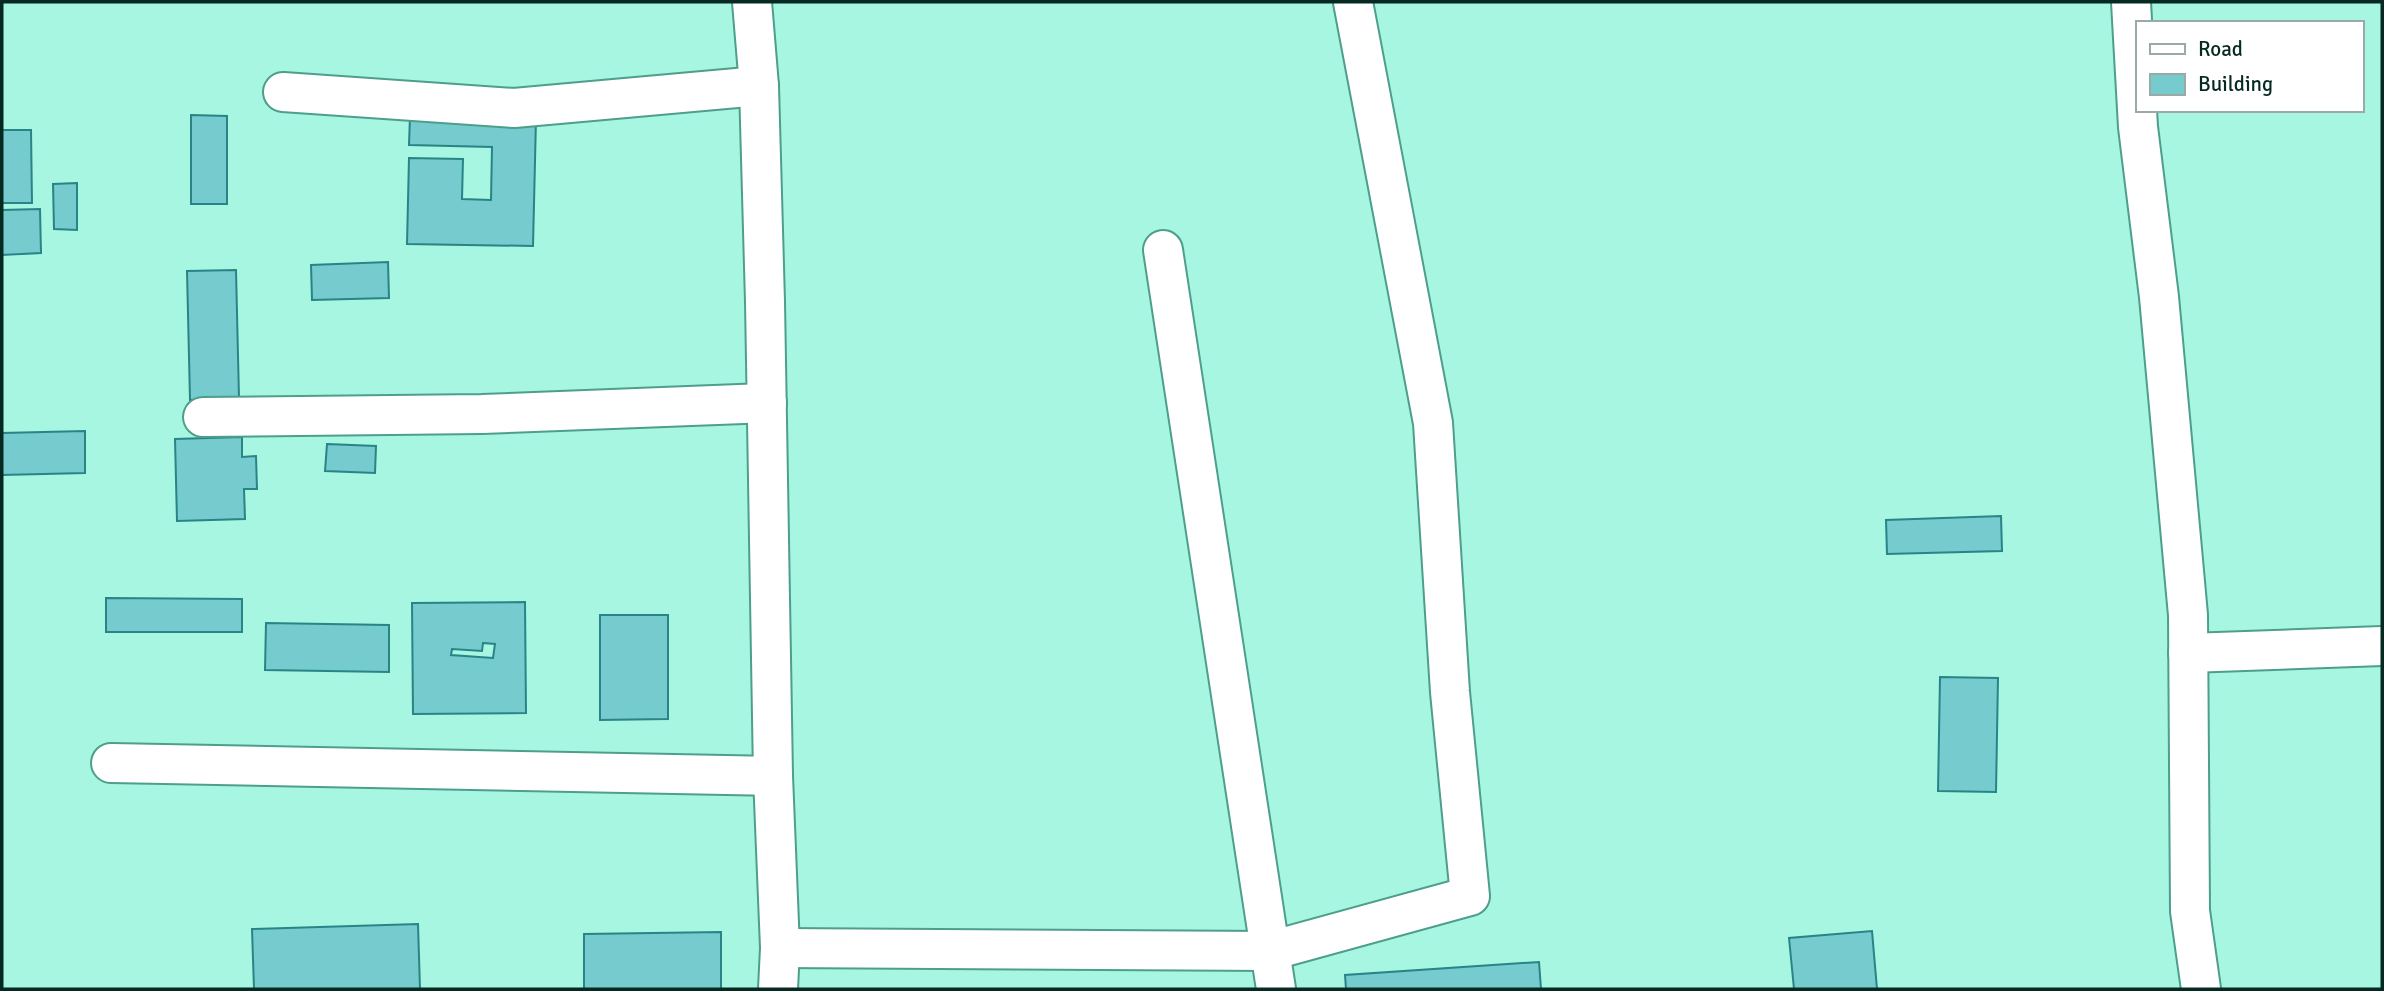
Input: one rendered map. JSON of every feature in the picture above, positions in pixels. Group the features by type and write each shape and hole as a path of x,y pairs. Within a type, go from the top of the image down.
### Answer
{"street":[{"path":"752,2 759,86 773,776 780,948 778,989"},
{"path":"780,948 1270,951 1470,896 1450,692 1433,423 1353,2"},
{"path":"2131,2 2136,91"},
{"path":"283,92 514,108 759,86"},
{"path":"2137,112 2159,297 2188,653 2190,911 2201,989"},
{"path":"1163,250 1276,989"},
{"path":"203,417 482,414 767,403"},
{"path":"2188,653 2382,646"},
{"path":"111,763 773,776"}],"building":[{"path":"191,115 227,116 227,204 191,204"},
{"path":"410,116 536,119 533,246 407,244 409,158 463,159 462,199 491,200 492,147 409,145"},
{"path":"2,130 31,130 32,203 2,203"},
{"path":"77,183 77,230 54,229 53,184"},
{"path":"40,209 41,253 2,255 2,210"},
{"path":"388,262 389,298 312,300 311,265"},
{"path":"236,270 239,398 190,400 187,271"},
{"path":"85,431 85,473 2,475 2,433"},
{"path":"242,437 242,457 256,456 257,489 244,489 245,519 177,521 175,439"},
{"path":"327,444 376,446 375,473 325,471"},
{"path":"2001,516 2002,551 1887,554 1886,520"},
{"path":"106,598 242,599 242,632 106,632"},
{"path":"525,602 526,713 413,714 412,603","holes":["483,643 495,644 493,658 451,655 452,649 482,651"]},
{"path":"600,615 668,615 668,719 600,720"},
{"path":"266,623 389,625 389,672 265,670"},
{"path":"1940,677 1998,678 1996,792 1938,791"},
{"path":"418,924 420,989 254,989 252,929"},
{"path":"1872,931 1877,989 1794,989 1789,938"},
{"path":"721,932 721,989 584,989 584,934"},
{"path":"1539,962 1541,989 1346,989 1345,975"}]}
